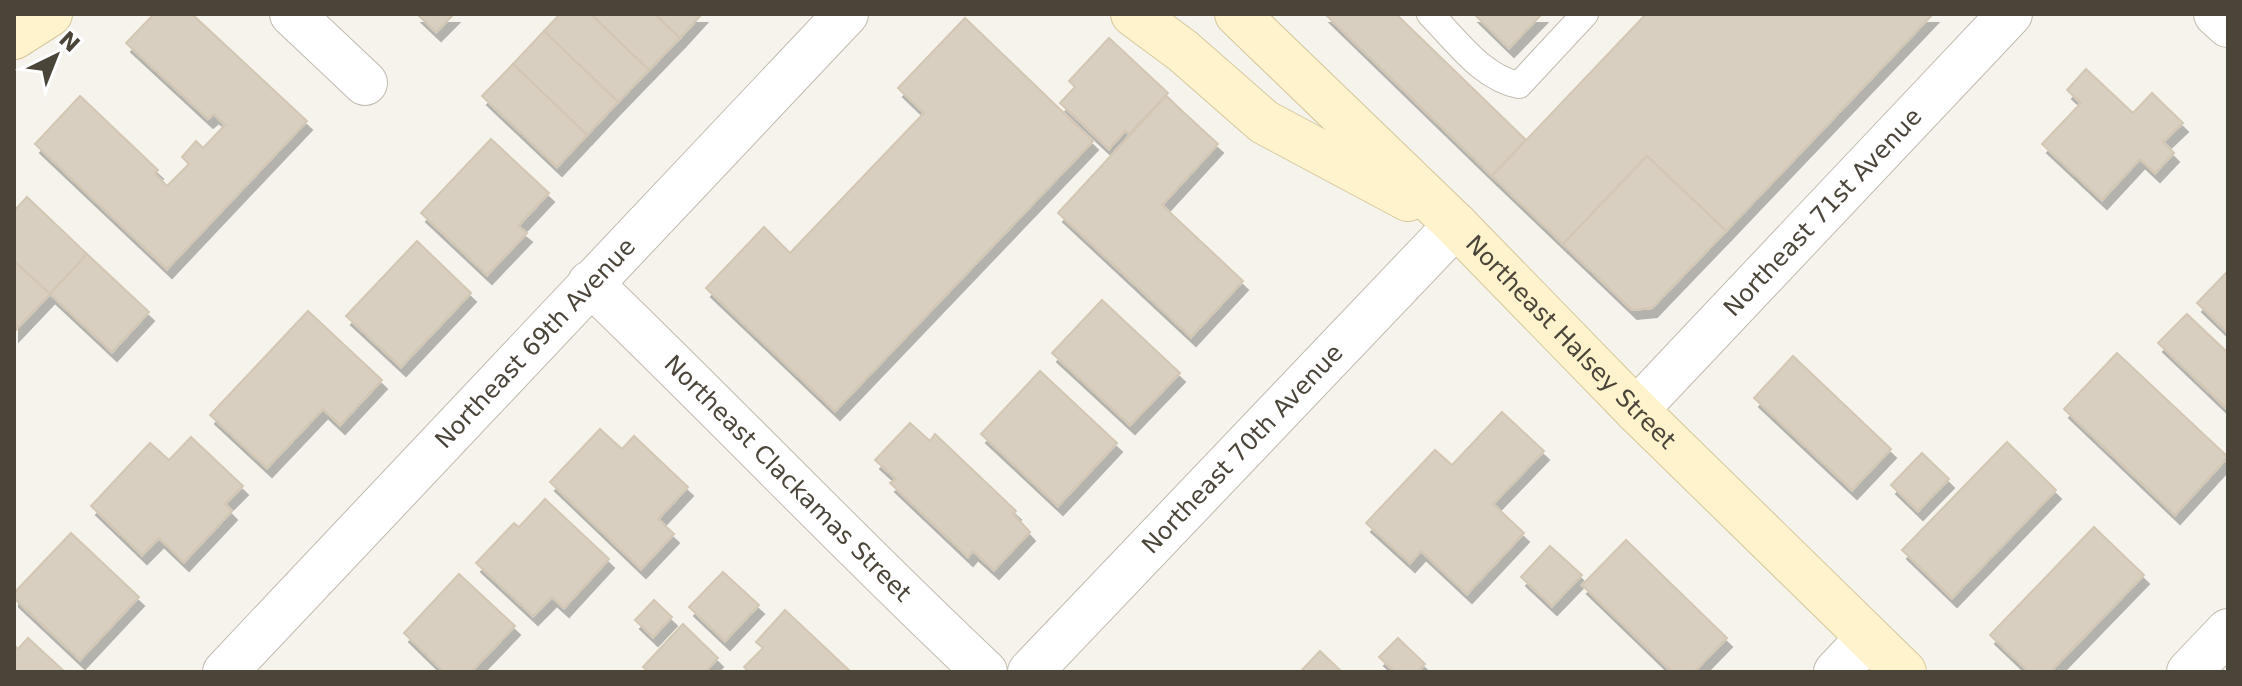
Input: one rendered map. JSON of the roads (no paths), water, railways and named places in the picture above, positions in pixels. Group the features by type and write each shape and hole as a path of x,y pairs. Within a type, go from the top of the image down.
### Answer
{"main road":[{"path":"14,37 50,14"},
{"path":"1133,14 1183,51 1264,122 1456,225"},
{"name":"Northeast Halsey Street","path":"1237,14 1456,225 1636,410 1904,672"}],"street":[{"path":"292,14 365,83"},
{"name":"Northeast 69th Avenue","path":"225,672 846,14"},
{"name":"Northeast 71st Avenue","path":"1636,410 2010,14"},
{"path":"2216,14 2228,25"},
{"name":"Northeast 70th Avenue","path":"1030,672 1456,225"},
{"name":"Northeast Clackamas Street","path":"590,283 735,423 863,557 985,672"},
{"path":"2189,672 2228,631"},
{"path":"1836,672 1868,638"}],"lane":[{"path":"1430,14 1489,73 1502,82 1519,85 1585,14"}]}
